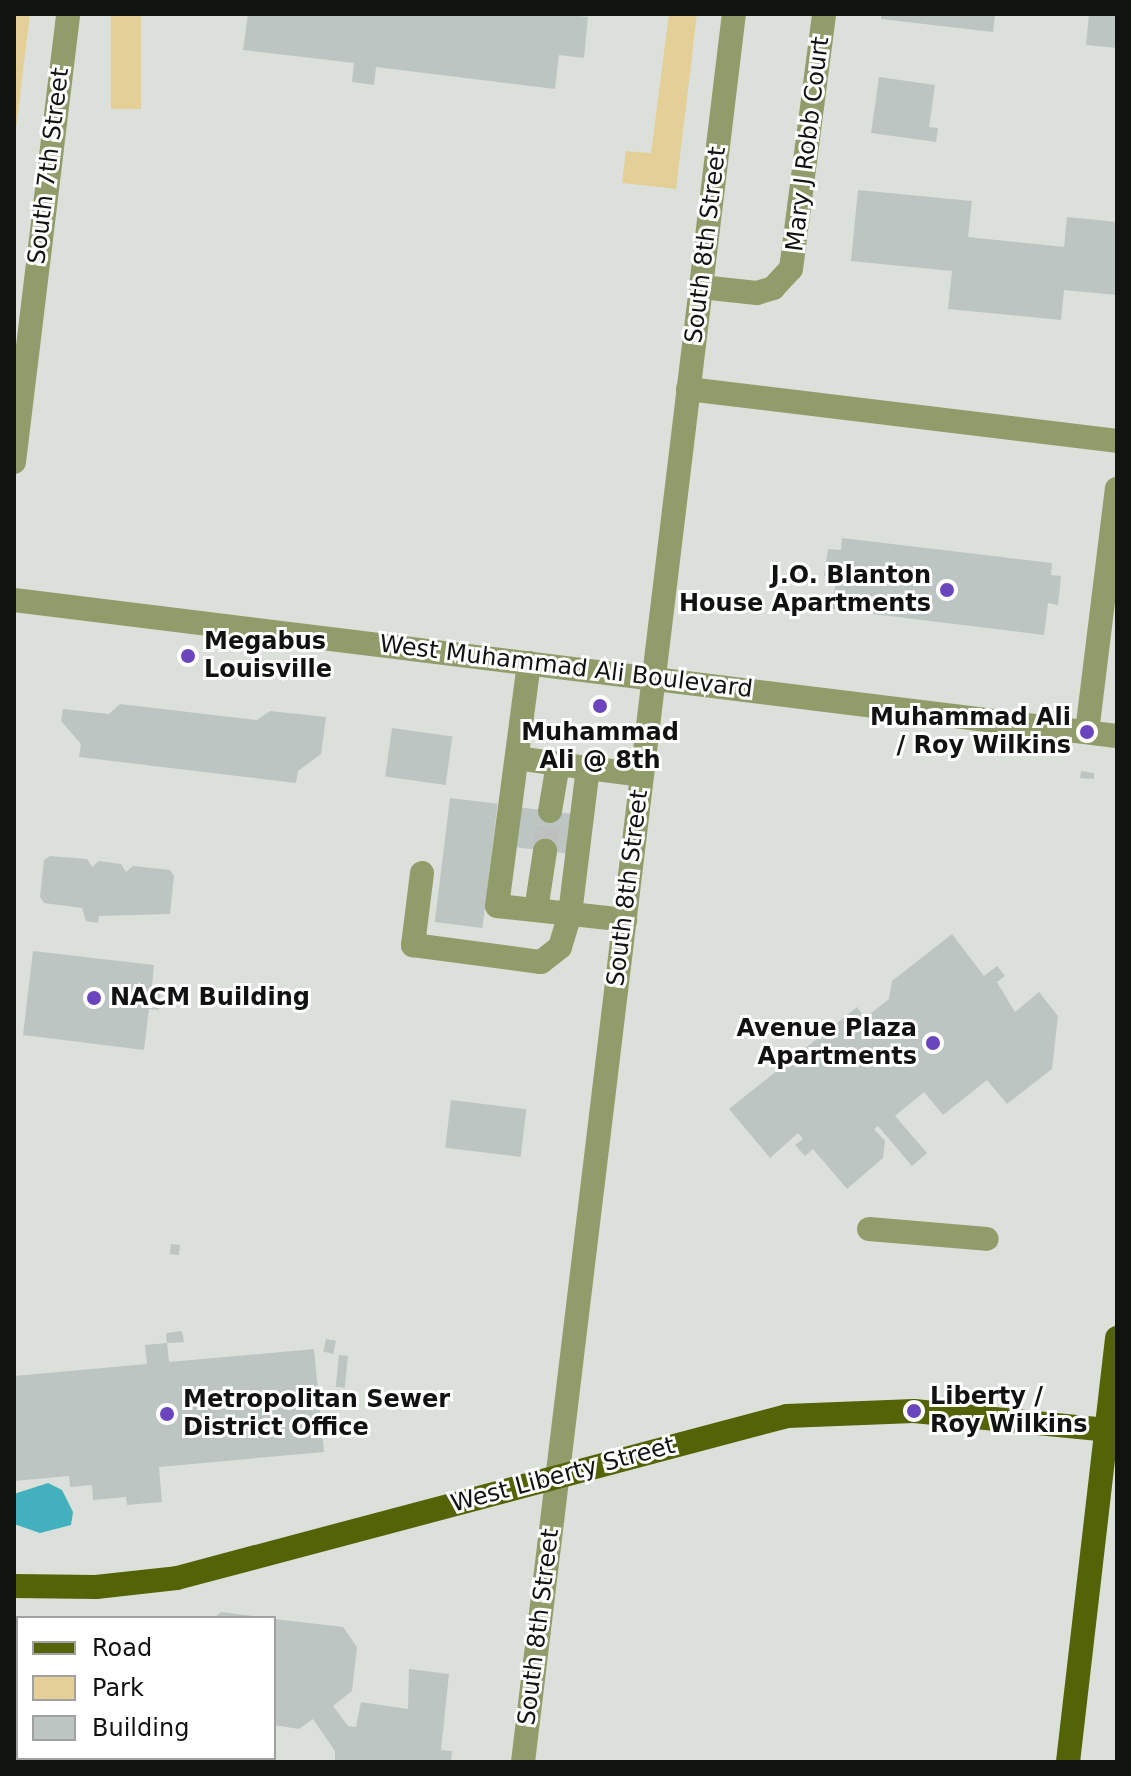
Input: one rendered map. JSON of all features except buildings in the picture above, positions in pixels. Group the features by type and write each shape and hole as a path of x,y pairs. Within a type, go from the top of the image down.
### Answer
{"main road":[{"path":"1068,1762 1111,1431 1117,1338"},
{"name":"West Liberty Street","path":"14,1586 96,1587 177,1578 558,1474 787,1416 914,1411 1111,1431"}],"street":[{"name":"South 7th Street","path":"14,462 68,14"},
{"name":"South 8th Street","path":"523,1762 734,14"},
{"name":"Mary J Robb Court","path":"701,287 757,293 773,288 791,269 824,14"},
{"path":"688,389 1117,441"},
{"path":"1087,732 1117,489"},
{"name":"West Muhammad Ali Boulevard","path":"14,600 1117,736"},
{"path":"529,663 497,906 625,920"},
{"path":"517,758 642,775"},
{"path":"550,811 558,764"},
{"path":"422,873 413,945 541,962 560,947 570,914 588,768"},
{"path":"536,910 545,851"},
{"path":"869,1229 987,1239"}],"green space":[{"path":"14,14 30,14 14,145"},
{"path":"111,14 141,14 141,109 111,109"},
{"path":"669,14 697,14 676,189 622,183 626,151 651,153"}],"water":[{"path":"48,1483 62,1490 73,1512 71,1525 40,1533 14,1524 14,1494"}],"tunnel":[{"path":"545,851 550,811"}],"place":[{"name":"J.O. Blanton House Apartments","path":"947,590"},
{"name":"Megabus Louisville","path":"188,656"},
{"name":"Muhammad Ali @ 8th","path":"600,706"},
{"name":"Muhammad Ali / Roy Wilkins","path":"1087,732"},
{"name":"NACM Building","path":"94,998"},
{"name":"Avenue Plaza Apartments","path":"933,1043"},
{"name":"Liberty / Roy Wilkins","path":"914,1411"},
{"name":"Metropolitan Sewer District Office","path":"167,1414"}]}
